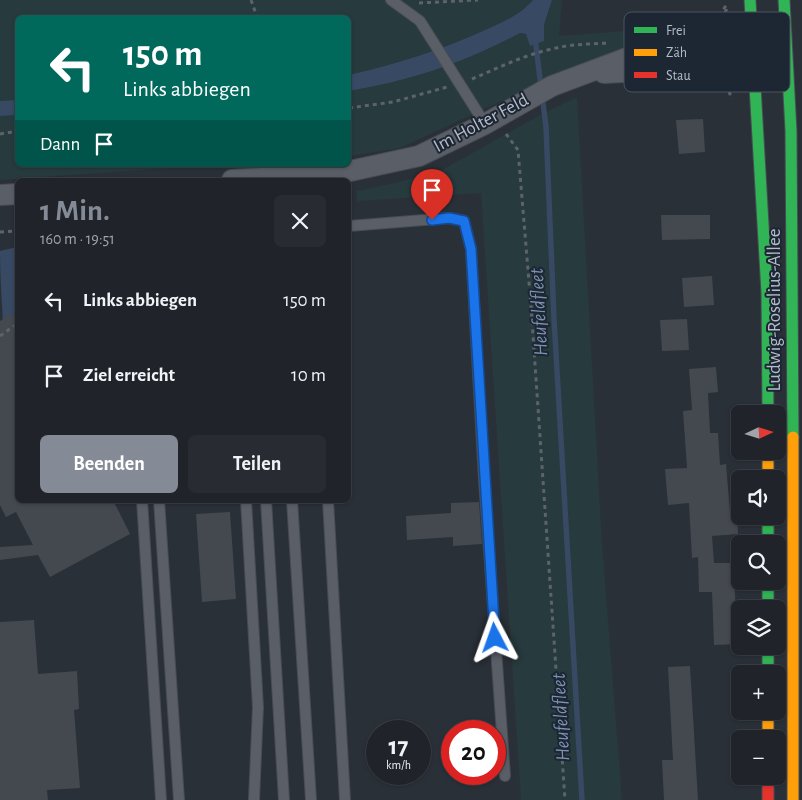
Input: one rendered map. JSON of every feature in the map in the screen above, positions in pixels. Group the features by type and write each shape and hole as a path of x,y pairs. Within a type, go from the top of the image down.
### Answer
{"main road":[{"name":"Ludwig-Roselius-Allee","path":"759,92 767,293 768,405"},
{"name":"Ludwig-Roselius-Allee","path":"787,92 791,131 798,647 793,800"},
{"path":"768,785 768,800"}],"street":[{"name":"Im Holter Feld","path":"286,178 341,176 419,156 485,124 543,90 624,59"},
{"name":"Im Holter Feld","path":"579,75 624,72"},
{"path":"0,195 15,194"}],"lane":[{"path":"395,2 420,21 485,124"},
{"path":"351,226 449,218 464,221 471,249 484,479 501,720"},
{"path":"142,503 160,800"},
{"path":"159,503 179,800"},
{"path":"246,503 258,707 254,800"},
{"path":"266,503 284,800"},
{"path":"292,503 312,800"},
{"path":"328,503 345,800"}],"path":[{"path":"252,0 256,14"},
{"path":"395,2 478,0"},
{"path":"351,108 393,102 460,84 528,55 550,49"},
{"path":"485,124 504,132 518,150 532,316 565,800"},
{"path":"0,134 15,132"},
{"path":"0,232 15,231"},
{"path":"2,335 15,326"}],"green space":[{"path":"0,0 533,0 511,18 452,44 418,56 351,74 351,15 15,15 15,100 0,101"},
{"path":"552,0 562,0 559,36 624,31 624,49 528,89 400,148 351,156 351,91 394,82 437,69 479,53 520,33 526,34 544,25"},
{"path":"577,97 602,544 622,800 521,800 481,193 357,201 357,191 442,170 540,115"},
{"path":"15,115 15,167 184,167 0,180 0,116"}],"water":[{"path":"533,0 552,0 544,25 544,41 530,46 526,34 520,33 479,53 437,69 394,82 351,91 351,74 418,56 452,44 511,18"},
{"path":"15,100 15,115 0,116 0,101"},
{"path":"15,247 15,335 4,334 0,251"}],"building":[{"path":"703,119 705,152 679,154 676,120"},
{"path":"661,215 710,215 710,239 662,240"},
{"path":"712,276 714,305 684,307 682,278"},
{"path":"14,313 15,315 15,503 114,503 130,534 50,577 38,555 0,560 0,547 33,545 16,512 6,517 0,505 0,321"},
{"path":"687,319 689,350 662,351 660,320"},
{"path":"716,367 718,392 708,393 710,433 718,433 720,465 726,464 731,525 738,525 738,534 712,536 714,563 731,563 731,590 735,590 735,600 731,600 731,644 714,645 712,592 699,592 698,557 692,558 689,503 668,505 665,469 687,468 683,411 692,410 689,369"},
{"path":"479,502 482,544 453,546 453,537 407,540 406,516 451,513 451,503"},
{"path":"230,512 236,599 202,602 196,514"},
{"path":"34,620 38,674 77,671 79,709 74,710 80,788 47,790 48,800 0,800 0,622"},
{"path":"690,666 698,800 664,800 662,760 673,760 668,667"}],"waterway":[{"name":"Heufeldfleet","path":"535,38 546,127 554,319 582,800"}],"traffic: fast":[{"path":"750,0 751,12"},
{"path":"784,0 785,12"},
{"path":"755,92 767,293 768,405"},
{"path":"789,92 791,131 793,437"},
{"path":"768,525 768,535"},
{"path":"768,590 768,600"},
{"path":"768,655 768,665"}],"traffic: slow":[{"path":"793,437 793,800"},
{"path":"768,460 768,470"},
{"path":"768,720 768,730"}],"traffic: jam":[{"path":"768,785 768,800"}],"route":[{"path":"432,220 449,218 464,221 471,249 495,638"}]}
